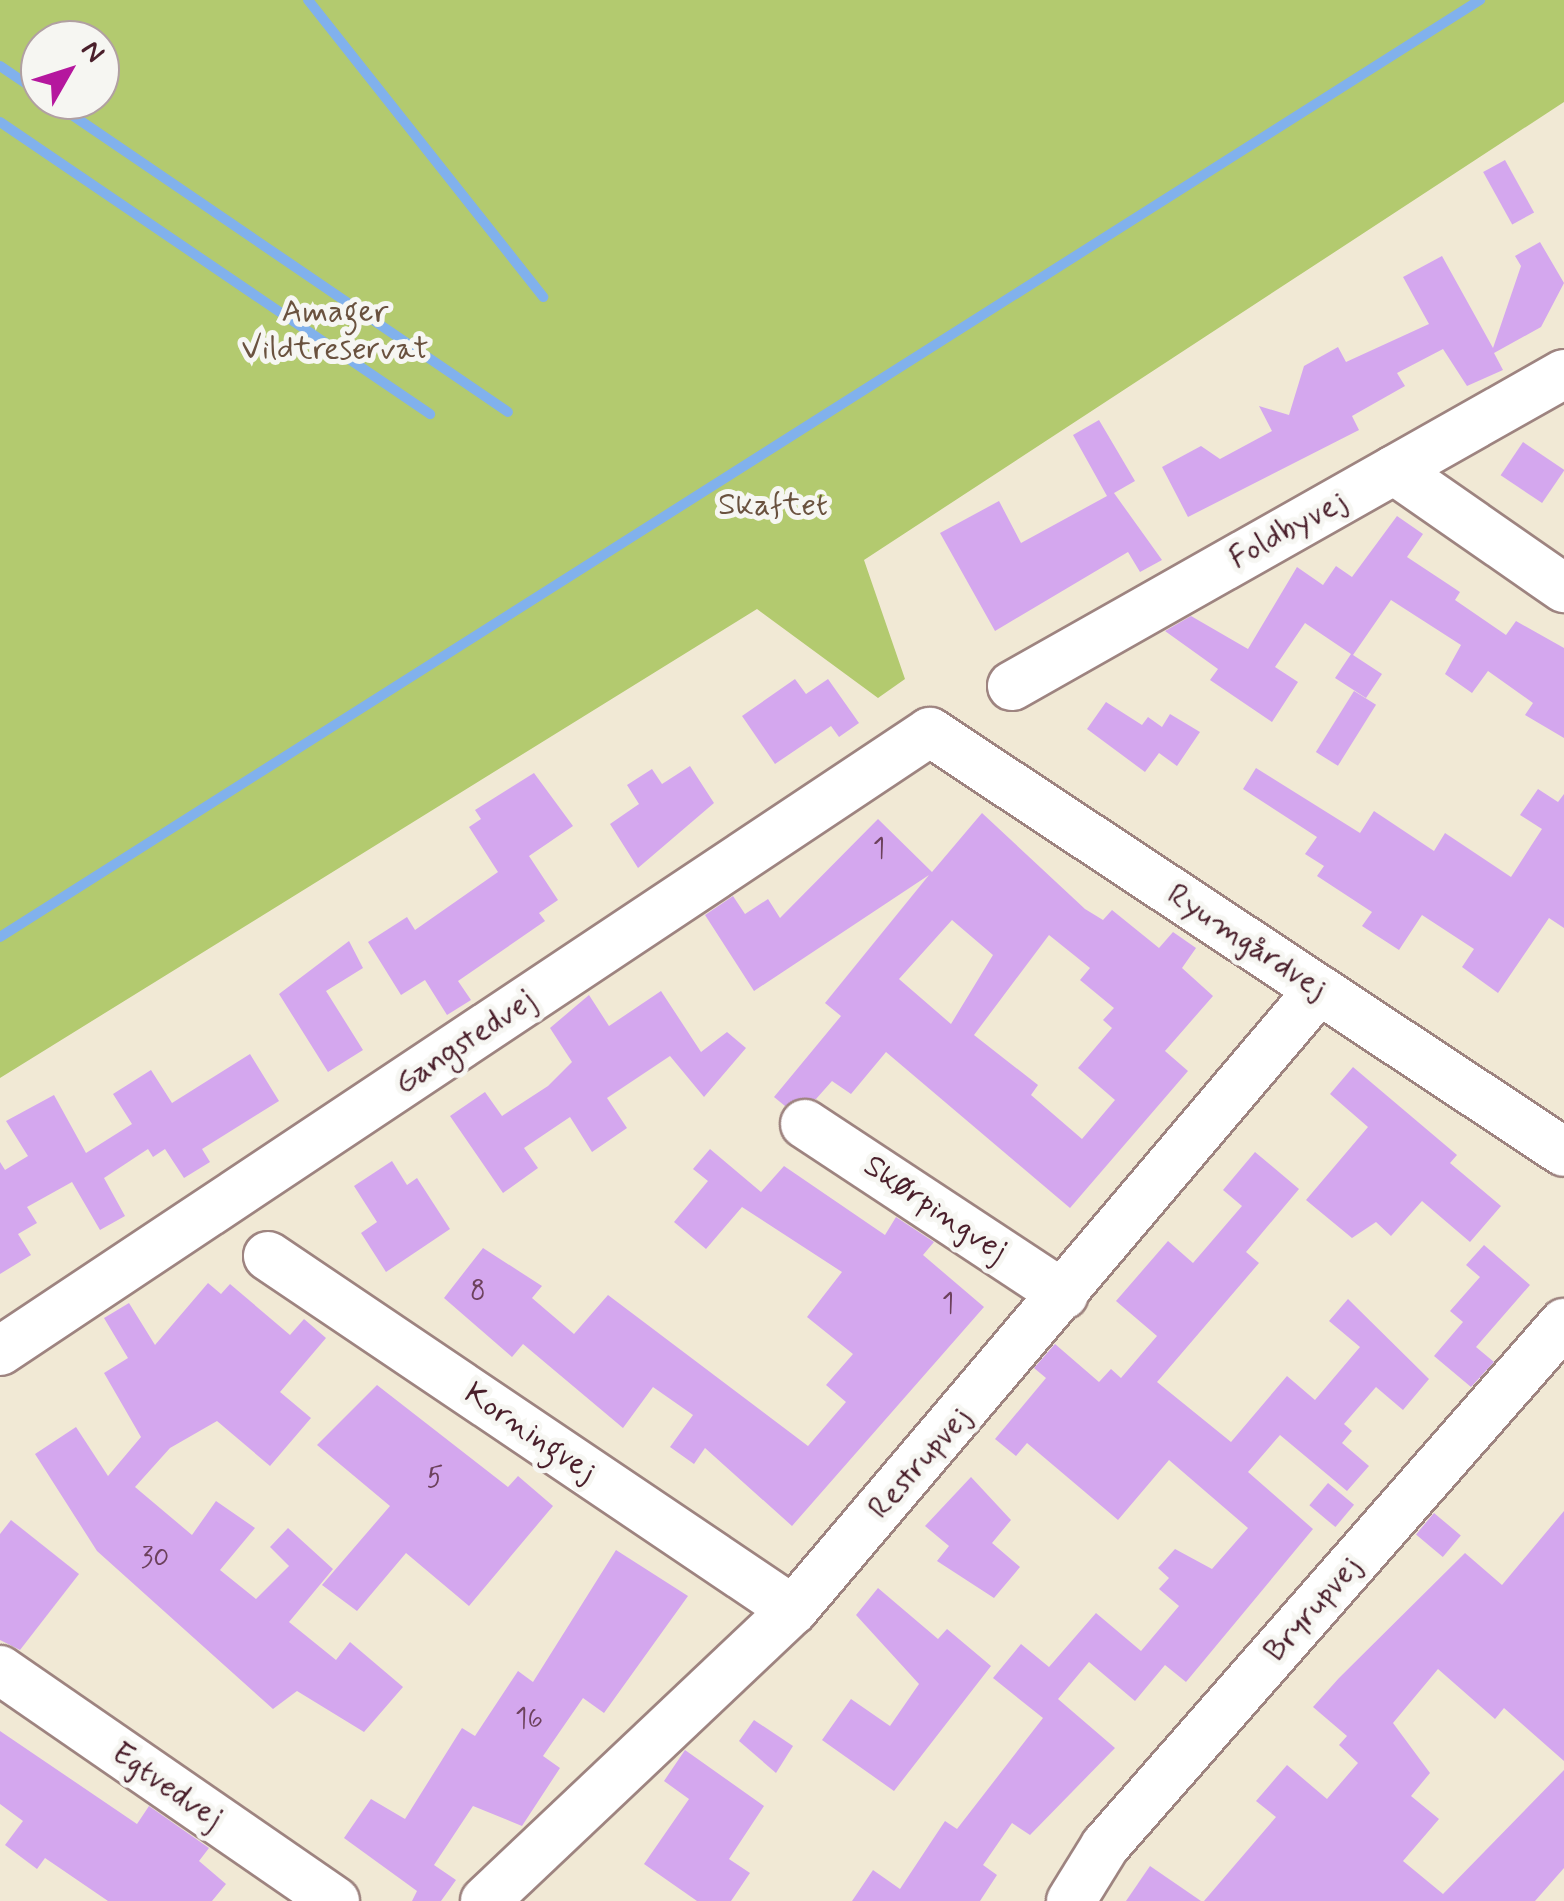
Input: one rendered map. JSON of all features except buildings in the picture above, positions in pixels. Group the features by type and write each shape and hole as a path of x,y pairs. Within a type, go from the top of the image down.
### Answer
{"street":[{"name":"Foldbyvej","path":"1012,686 1564,374"},
{"path":"1394,470 1564,588"},
{"name":"Ryumgårdvej","path":"930,732 1564,1152"},
{"name":"Gangstedvej","path":"0,1350 930,732"},
{"name":"Restrupvej","path":"485,1901 793,1610 1319,990"},
{"name":"Skørpingvej","path":"805,1124 1064,1295"},
{"name":"Korningvej","path":"268,1256 793,1610"},
{"name":"Bryrupvej","path":"1071,1901 1104,1846 1564,1323"},
{"name":"Egtvedvej","path":"0,1670 335,1901"}],"green space":[{"name":"Amager Vildtreservat","path":"0,0 1564,0 1564,102 864,560 905,679 878,698 757,609 0,1078"}],"waterway":[{"path":"308,0 543,297"},
{"path":"0,937 1480,0"},
{"path":"0,66 20,80"},
{"path":"79,120 508,412"},
{"path":"0,122 430,414"}],"park label":[{"name":"Skaftet","path":"773,505"}]}
